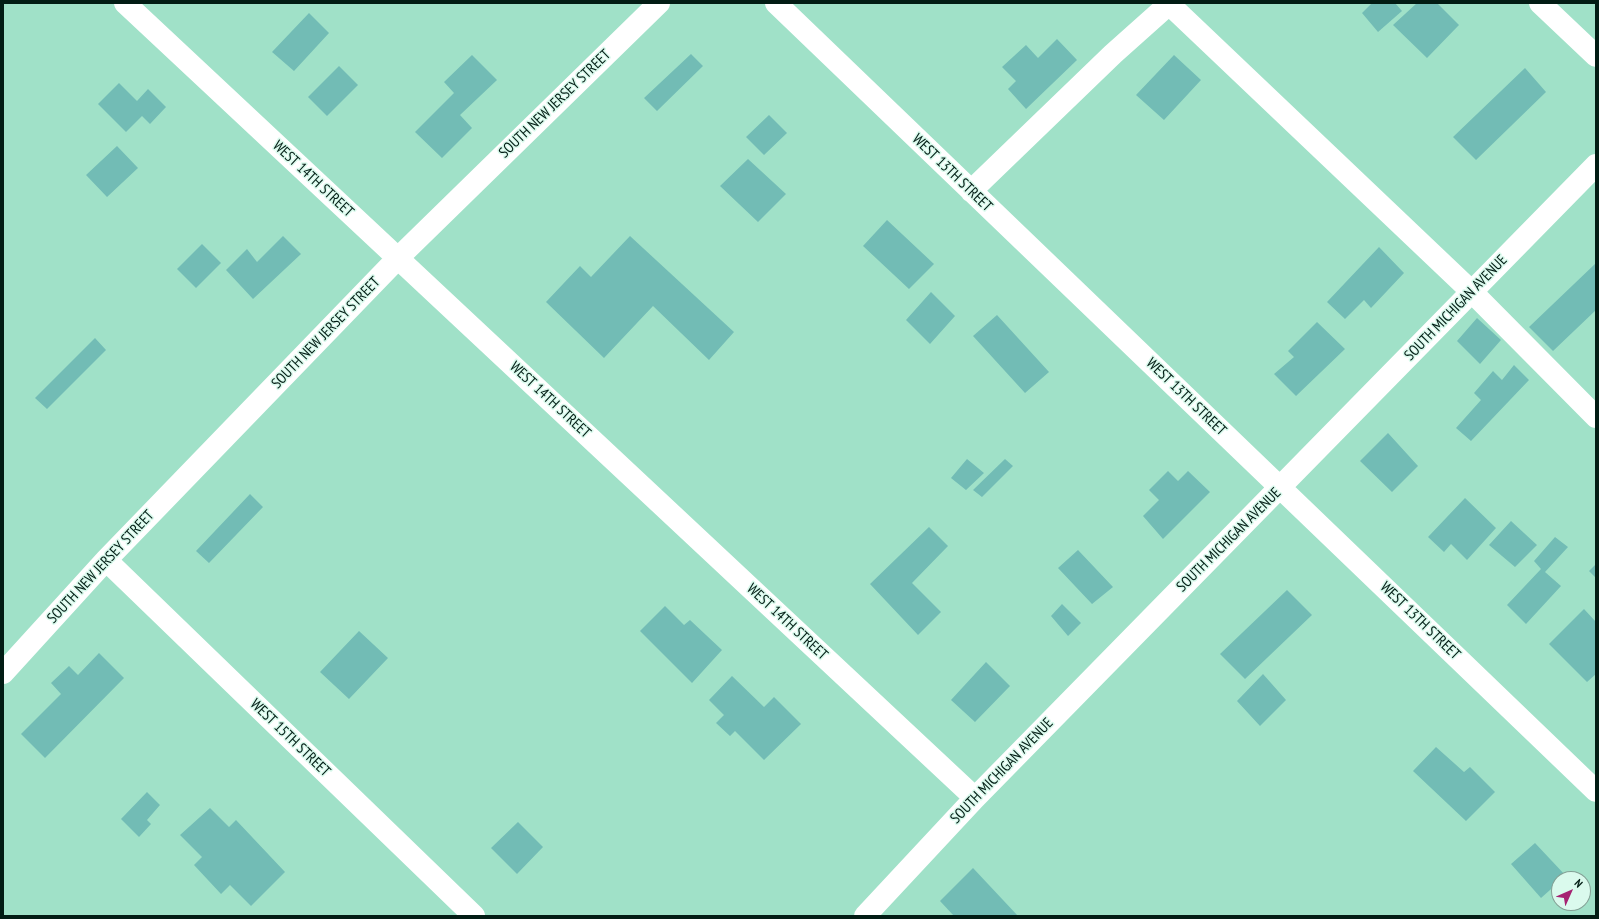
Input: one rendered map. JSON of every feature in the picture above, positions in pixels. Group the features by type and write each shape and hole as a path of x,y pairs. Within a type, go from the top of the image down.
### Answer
{"street":[{"name":"WEST 14TH STREET","path":"125,3 975,798"},
{"name":"SOUTH NEW JERSEY STREET","path":"3,673 106,560 398,258 659,3"},
{"name":"WEST 13TH STREET","path":"776,3 1596,791"},
{"path":"971,191 1113,54 1169,3 1472,292 1596,417"},
{"path":"1540,3 1596,56"},
{"name":"SOUTH MICHIGAN AVENUE","path":"865,916 975,798 1596,166"},
{"name":"WEST 15TH STREET","path":"106,560 474,916"}],"building":[{"path":"1372,3 1395,3 1402,11 1378,32 1362,13"},
{"path":"1417,3 1437,3 1459,25 1427,58 1393,25"},
{"path":"309,13 329,33 294,71 272,52"},
{"path":"1057,39 1077,60 1026,109 1008,89 1016,81 1002,67 1026,45 1038,58"},
{"path":"691,54 703,66 657,111 644,98"},
{"path":"472,55 497,80 460,115 472,128 442,158 415,132 454,93 444,82"},
{"path":"1174,55 1201,80 1164,120 1136,95"},
{"path":"339,66 358,85 327,116 308,97"},
{"path":"1525,68 1546,92 1476,160 1453,137"},
{"path":"119,83 137,101 148,89 166,107 150,124 142,116 126,132 98,104"},
{"path":"769,115 787,133 764,155 746,137"},
{"path":"117,146 138,168 107,197 86,175"},
{"path":"748,159 786,194 758,222 720,186"},
{"path":"887,220 934,264 909,289 863,246"},
{"path":"283,236 301,254 253,299 226,270 247,249 257,262"},
{"path":"630,236 734,332 709,360 653,306 604,358 546,302 580,266 591,277"},
{"path":"202,244 221,263 196,288 177,269"},
{"path":"1379,247 1404,273 1371,308 1364,300 1345,319 1327,302"},
{"path":"1596,263 1596,310 1553,351 1529,327"},
{"path":"931,292 955,316 930,344 906,320"},
{"path":"997,315 1049,372 1025,393 973,336"},
{"path":"1477,318 1501,340 1480,364 1457,341"},
{"path":"1317,322 1345,349 1296,396 1274,374 1294,357 1288,351"},
{"path":"95,338 106,350 47,409 35,398"},
{"path":"1514,365 1529,380 1471,441 1456,428 1481,400 1474,393 1493,371 1502,380"},
{"path":"1388,433 1418,466 1392,492 1360,461"},
{"path":"967,459 984,473 966,490 951,478"},
{"path":"1005,459 1013,466 982,497 973,490"},
{"path":"1168,471 1178,481 1188,471 1210,492 1163,539 1143,516 1159,500 1149,490"},
{"path":"250,494 263,507 209,563 196,551"},
{"path":"1465,498 1496,528 1467,560 1451,544 1444,552 1428,537"},
{"path":"1511,521 1537,545 1515,567 1489,545"},
{"path":"929,527 948,546 912,583 941,612 918,635 870,584"},
{"path":"1555,537 1568,547 1545,572 1561,586 1526,624 1507,605 1541,569 1534,561"},
{"path":"1078,550 1113,587 1092,604 1058,568"},
{"path":"1596,564 1596,578 1589,571"},
{"path":"1287,590 1312,615 1245,679 1220,654"},
{"path":"1062,604 1081,623 1068,636 1051,616"},
{"path":"665,606 684,625 690,620 722,650 692,683 640,631"},
{"path":"1584,609 1596,622 1596,674 1587,682 1549,644"},
{"path":"359,631 388,658 349,699 320,672"},
{"path":"99,653 124,678 45,758 21,734 61,694 51,683 69,666 78,675"},
{"path":"986,662 1010,686 975,722 951,700"},
{"path":"1263,674 1286,700 1260,726 1237,701"},
{"path":"732,676 764,707 774,697 801,724 764,760 735,731 730,736 716,723 724,715 709,700"},
{"path":"1436,747 1464,772 1470,767 1495,792 1466,821 1413,771"},
{"path":"147,792 160,805 147,820 151,824 139,837 121,819"},
{"path":"210,808 229,827 236,820 285,872 251,906 230,885 221,894 194,865 202,857 180,835"},
{"path":"518,822 543,847 517,874 491,848"},
{"path":"1535,843 1561,871 1551,871 1551,889 1541,898 1511,864"},
{"path":"973,868 1018,916 954,916 940,901"}]}
